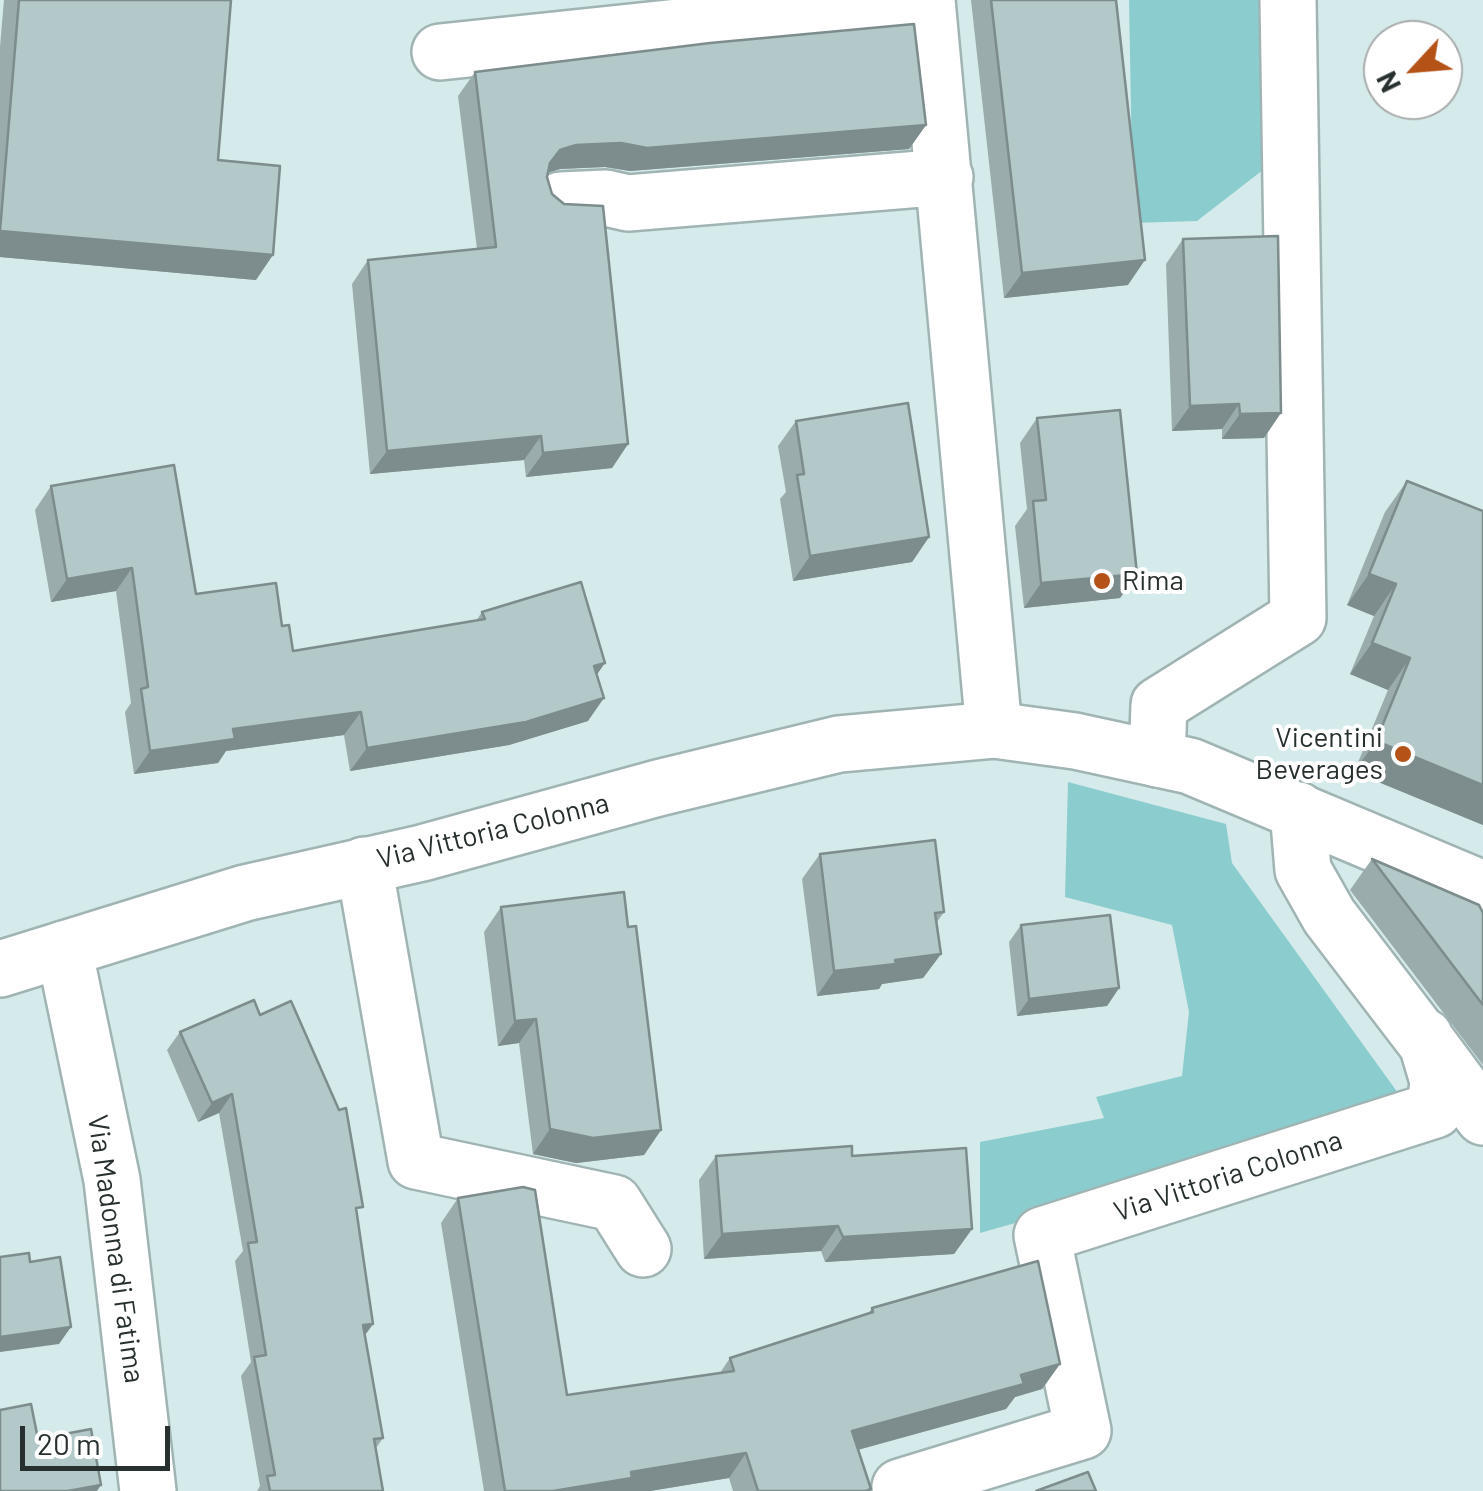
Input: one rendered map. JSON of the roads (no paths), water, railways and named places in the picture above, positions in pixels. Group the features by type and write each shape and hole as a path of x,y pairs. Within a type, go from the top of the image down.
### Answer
{"street":[{"path":"440,52 927,0 994,730"},
{"path":"1157,758 1159,705 1298,618 1288,0"},
{"path":"561,200 606,198 628,204 945,177"},
{"name":"Via Vittoria Colonna","path":"0,969 245,893 422,854 658,788 839,744 994,730 1075,741 1190,766 1483,889"},
{"name":"Via Vittoria Colonna","path":"901,1491 900,1487 1083,1431 1042,1235 1435,1110 1438,1081 1425,1040 1328,916 1302,870 1298,810"},
{"path":"364,865 416,1162 614,1203 643,1249"},
{"name":"Via Madonna di Fatima","path":"64,949 112,1180 148,1491"},
{"path":"1425,1040 1483,1118"}],"place":[{"name":"Rima","path":"1102,581"},
{"name":"Vicentini Beverages","path":"1403,754"}]}
